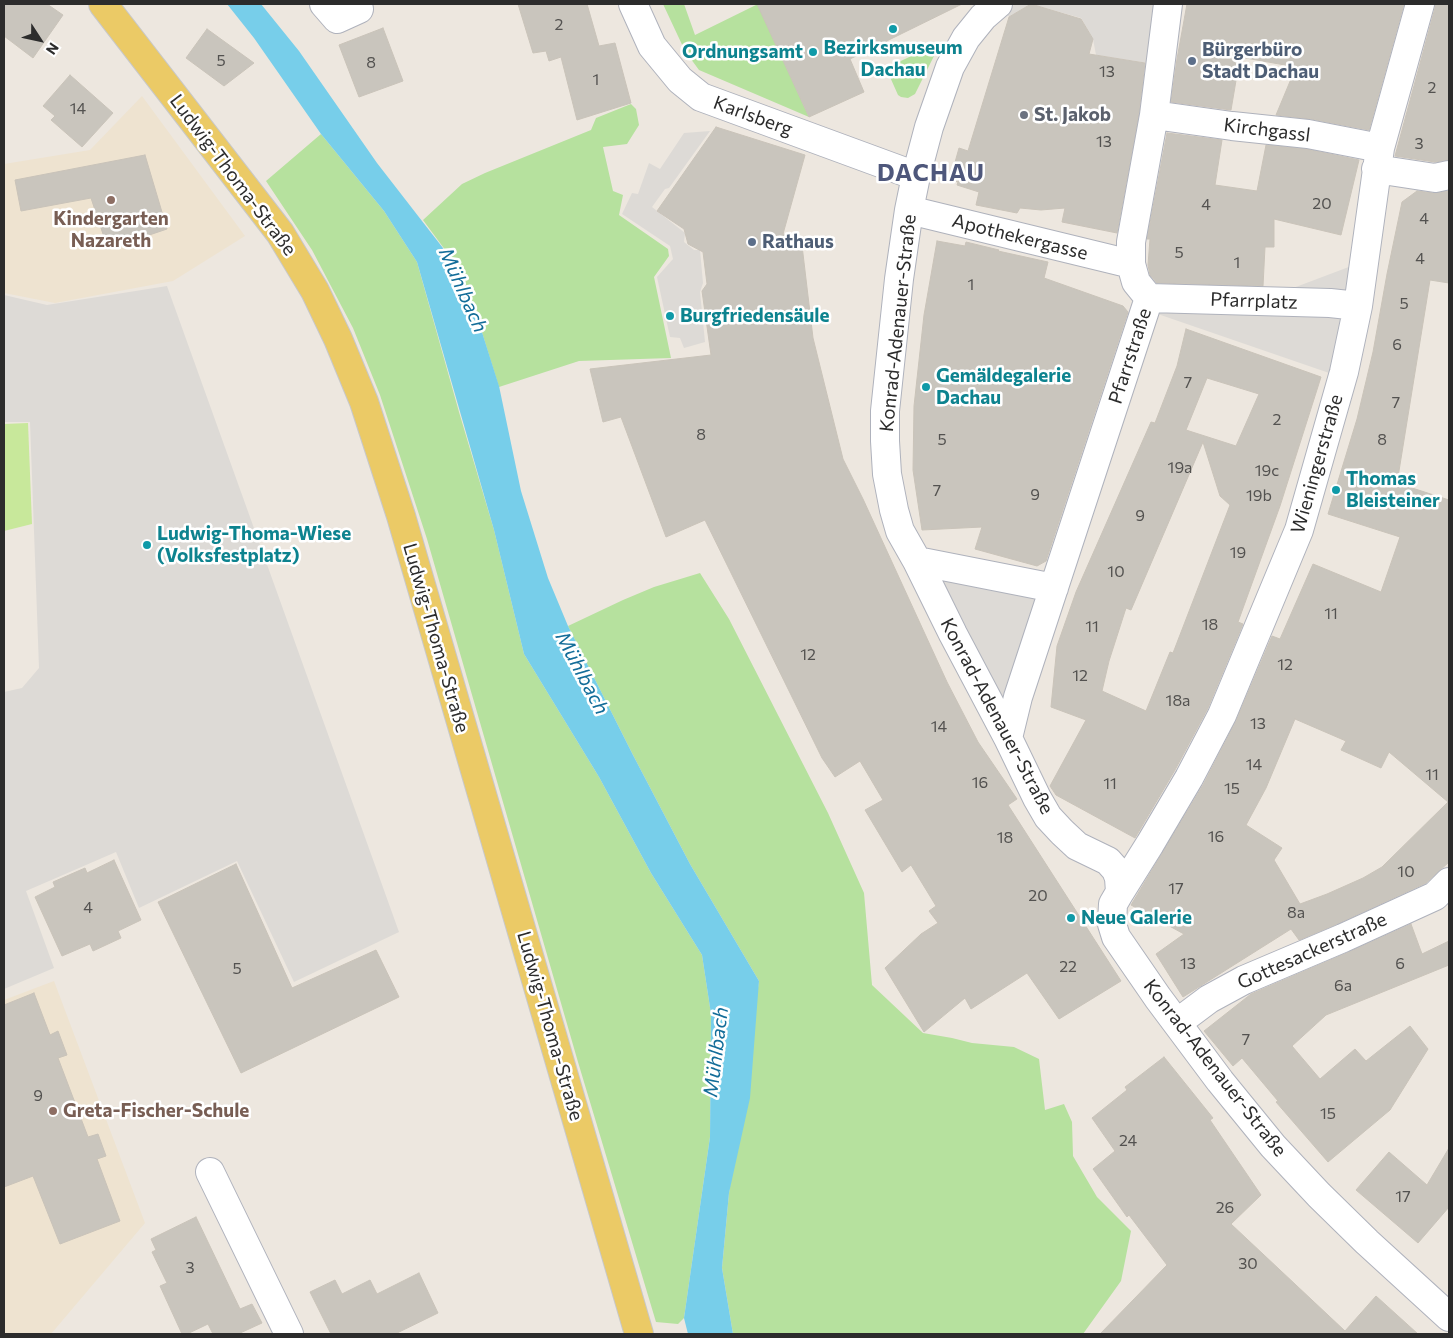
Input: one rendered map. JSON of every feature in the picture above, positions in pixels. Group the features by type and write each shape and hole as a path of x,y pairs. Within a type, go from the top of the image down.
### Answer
{"main road":[{"name":"Ludwig-Thoma-Straße","path":"103,4 280,233 315,291 338,339 364,402 401,516 639,1334"}],"street":[{"path":"324,4 337,19 359,9"},
{"name":"Karlsberg","path":"632,4 652,46 680,80 701,97 916,176"},
{"name":"Konrad-Adenauer-Straße","path":"998,4 983,17 966,38 950,67 929,127 909,210 890,355 885,411 887,474 900,531 918,562 953,634 1048,817 1078,846 1108,860 1116,870 1119,878 1120,892 1113,904 1112,911 1112,924 1116,937 1158,998 1220,1081 1273,1146 1367,1242 1449,1317"},
{"name":"Pfarrstraße","path":"1008,738 1018,697 1149,298 1136,282 1131,264 1131,242 1154,115 1168,4"},
{"name":"Wieningerstraße","path":"1120,892 1189,778 1222,715 1299,530 1344,372 1358,306 1378,159 1420,4"},
{"name":"Kirchgassl","path":"1154,115 1308,134 1435,178 1449,175"},
{"name":"Apothekergasse","path":"909,210 1131,264"},
{"name":"Pfarrplatz","path":"1149,298 1330,303 1358,306"},
{"path":"918,562 1054,588"},
{"name":"Gottesackerstraße","path":"1177,1023 1209,998 1244,980 1435,896 1449,882"},
{"path":"210,1172 289,1334"}],"shaded area":[{"path":"1015,4 1031,4 1009,17 1005,12"},
{"path":"1031,4 1175,4 1167,66 1096,55 1093,39 1081,18"},
{"name":"Kindergarten Nazareth","path":"142,96 245,236 173,281 55,303 4,293 4,164 90,150"},
{"path":"710,131 669,188 665,189 652,207 685,233 684,242 694,250 700,250 703,283 700,292 705,342 684,348 680,338 670,337 657,277 673,259 670,246 622,214 632,193 638,194 649,163 660,169 684,133"},
{"path":"1354,265 1335,375 1152,312 1272,296"},
{"name":"Ludwig-Thoma-Wiese (Volksfestplatz)","path":"167,286 399,932 294,982 237,861 139,908 116,852 26,891 54,968 4,989 4,692 22,688 39,668 30,422 4,422 4,295 47,305"},
{"path":"929,569 1046,592 1006,720"},
{"name":"Greta-Fischer-Schule","path":"54,981 145,1223 51,1334 4,1334 4,1000"}],"green space":[{"path":"663,4 684,4 695,35 758,4 781,4 762,13 809,117 699,70 685,51"},
{"path":"941,42 915,94 908,98 898,95 886,68"},
{"path":"631,104 636,109 639,125 627,144 603,147 613,191 623,195 619,215 668,249 669,256 654,277 671,358 579,361 499,387 475,310 460,270 423,220 462,184 591,130 596,118"},
{"path":"321,134 384,211 417,262 494,530 524,654 599,777 651,873 702,955 711,1014 710,1137 684,1318 678,1324 656,1322 578,1062 427,539 380,395 353,328 312,250 266,181"},
{"path":"28,423 32,524 4,531 4,424"},
{"path":"700,573 729,619 828,813 864,893 872,985 923,1033 972,1043 1014,1047 1039,1059 1045,1110 1064,1104 1072,1122 1073,1156 1097,1197 1131,1231 1121,1281 1083,1334 733,1334 722,1268 729,1193 759,981 690,864 568,626 654,587"}],"water":[{"name":"Mühlbach","path":"227,4 261,4 299,51 377,163 460,270 499,386 521,491 548,578 568,626 690,864 759,981 750,1098 729,1193 722,1268 733,1334 688,1334 684,1318 710,1137 711,1014 702,955 651,873 599,777 524,654 494,530 417,262 384,211 321,134 254,38"}],"building":[{"path":"4,4 47,4 63,15 33,58 4,36"},
{"path":"518,4 587,4 599,46 615,43 631,103 577,120 561,57 549,61 546,51 533,53"},
{"name":"Ordnungsamt","path":"757,4 962,4 850,59 864,92 809,117"},
{"path":"1031,4 1081,19 1093,39 1089,54 1145,63 1139,113 1117,233 1062,222 1065,208 1041,210 1020,208 1017,213 976,205 979,192 957,185 958,182 950,180 959,148 968,151 1009,17"},
{"path":"1187,4 1404,4 1369,130 1311,119 1276,115 1296,67 1240,57 1231,110 1171,102"},
{"path":"1435,4 1449,4 1449,160 1435,162 1395,156"},
{"path":"383,28 403,81 359,97 339,45"},
{"path":"207,29 254,63 224,86 186,58"},
{"path":"70,75 113,113 82,147 51,120 55,116 43,106"},
{"path":"716,127 805,155 783,234 801,237 813,338 843,459 947,682 978,742 1017,799 1008,805 1121,981 1059,1019 1027,973 971,1009 965,998 924,1032 885,968 921,934 938,923 929,911 936,906 911,865 902,872 865,810 883,800 860,761 835,777 822,758 705,520 666,537 621,417 603,422 590,369 711,355 702,291 707,284 703,252 688,244 684,229 657,211"},
{"path":"1167,133 1222,140 1215,185 1257,191 1266,145 1306,149 1359,160 1341,235 1274,219 1274,247 1265,247 1263,286 1157,283 1150,275 1148,265 1150,239 1147,239"},
{"path":"145,155 167,229 108,249 91,198 21,211 15,180"},
{"path":"1417,191 1433,193 1449,191 1449,283 1430,280 1398,477 1402,478 1400,484 1449,500 1449,862 1426,883 1337,924 1299,940 1291,929 1183,997 1156,954 1184,934 1131,905 1203,785 1236,721 1272,636 1280,639 1313,564 1381,592 1400,537 1328,514 1357,419 1373,352 1402,202","holes":["1295,719 1346,741 1341,750 1381,768 1389,752 1448,802 1382,867 1363,878 1300,904 1274,860 1282,848 1246,825 1266,788"]},
{"path":"937,241 965,246 966,242 1048,262 1044,278 1123,306 1128,312 1046,561 1037,566 975,549 982,527 922,530 913,470 914,406 924,315"},
{"path":"1186,329 1321,377 1280,506 1238,622 1243,624 1208,708 1175,770 1135,838 1056,795 1050,786 1086,720 1051,707 1057,646 1076,592 1151,422 1155,423 1177,366","holes":["1207,378 1259,394 1236,446 1186,430","1203,442 1220,496 1230,505 1173,653 1170,652 1146,711 1102,691 1109,661 1126,608 1131,610"]},
{"path":"114,860 141,920 118,931 121,938 93,951 90,944 62,956 35,897 55,887 53,882 85,868 87,873"},
{"path":"236,864 292,988 376,950 399,997 241,1073 158,902"},
{"path":"1411,924 1422,954 1449,941 1449,965 1326,1015 1292,1046 1320,1079 1355,1049 1366,1061 1410,1026 1428,1049 1390,1110 1328,1162 1276,1102 1278,1101 1242,1058 1233,1066 1204,1031 1251,994"},
{"path":"34,993 50,1035 58,1031 67,1055 58,1058 88,1137 98,1134 106,1156 97,1159 120,1221 60,1244 33,1176 4,1187 4,1005"},
{"path":"1164,1057 1213,1118 1210,1120 1261,1195 1231,1224 1345,1331 1376,1296 1418,1334 1100,1334 1167,1265 1129,1215 1127,1217 1093,1169 1115,1151 1092,1118 1127,1090 1125,1087"},
{"path":"1449,1148 1449,1207 1418,1243 1356,1190 1389,1152 1427,1185"},
{"path":"196,1217 240,1309 252,1304 262,1323 238,1334 213,1334 208,1324 187,1334 182,1334 160,1286 167,1283 152,1252 156,1250 151,1239"},
{"path":"419,1273 438,1313 395,1334 331,1334 310,1292 335,1280 342,1294 370,1280 377,1294"}],"place":[{"name":"Bezirksmuseum Dachau","path":"893,29"},
{"name":"Ordnungsamt","path":"813,52"},
{"name":"Bürgerbüro Stadt Dachau","path":"1192,61"},
{"name":"St. Jakob","path":"1024,115"},
{"name":"Kindergarten Nazareth","path":"111,200"},
{"name":"Rathaus","path":"752,242"},
{"name":"Burgfriedensäule","path":"670,316"},
{"name":"Gemäldegalerie Dachau","path":"926,387"},
{"name":"Thomas Bleisteiner","path":"1336,490"},
{"name":"Ludwig-Thoma-Wiese (Volksfestplatz)","path":"147,545"},
{"name":"Neue Galerie","path":"1071,918"},
{"name":"Greta-Fischer-Schule","path":"53,1111"}],"district":[{"name":"DACHAU","path":"931,173"}]}
